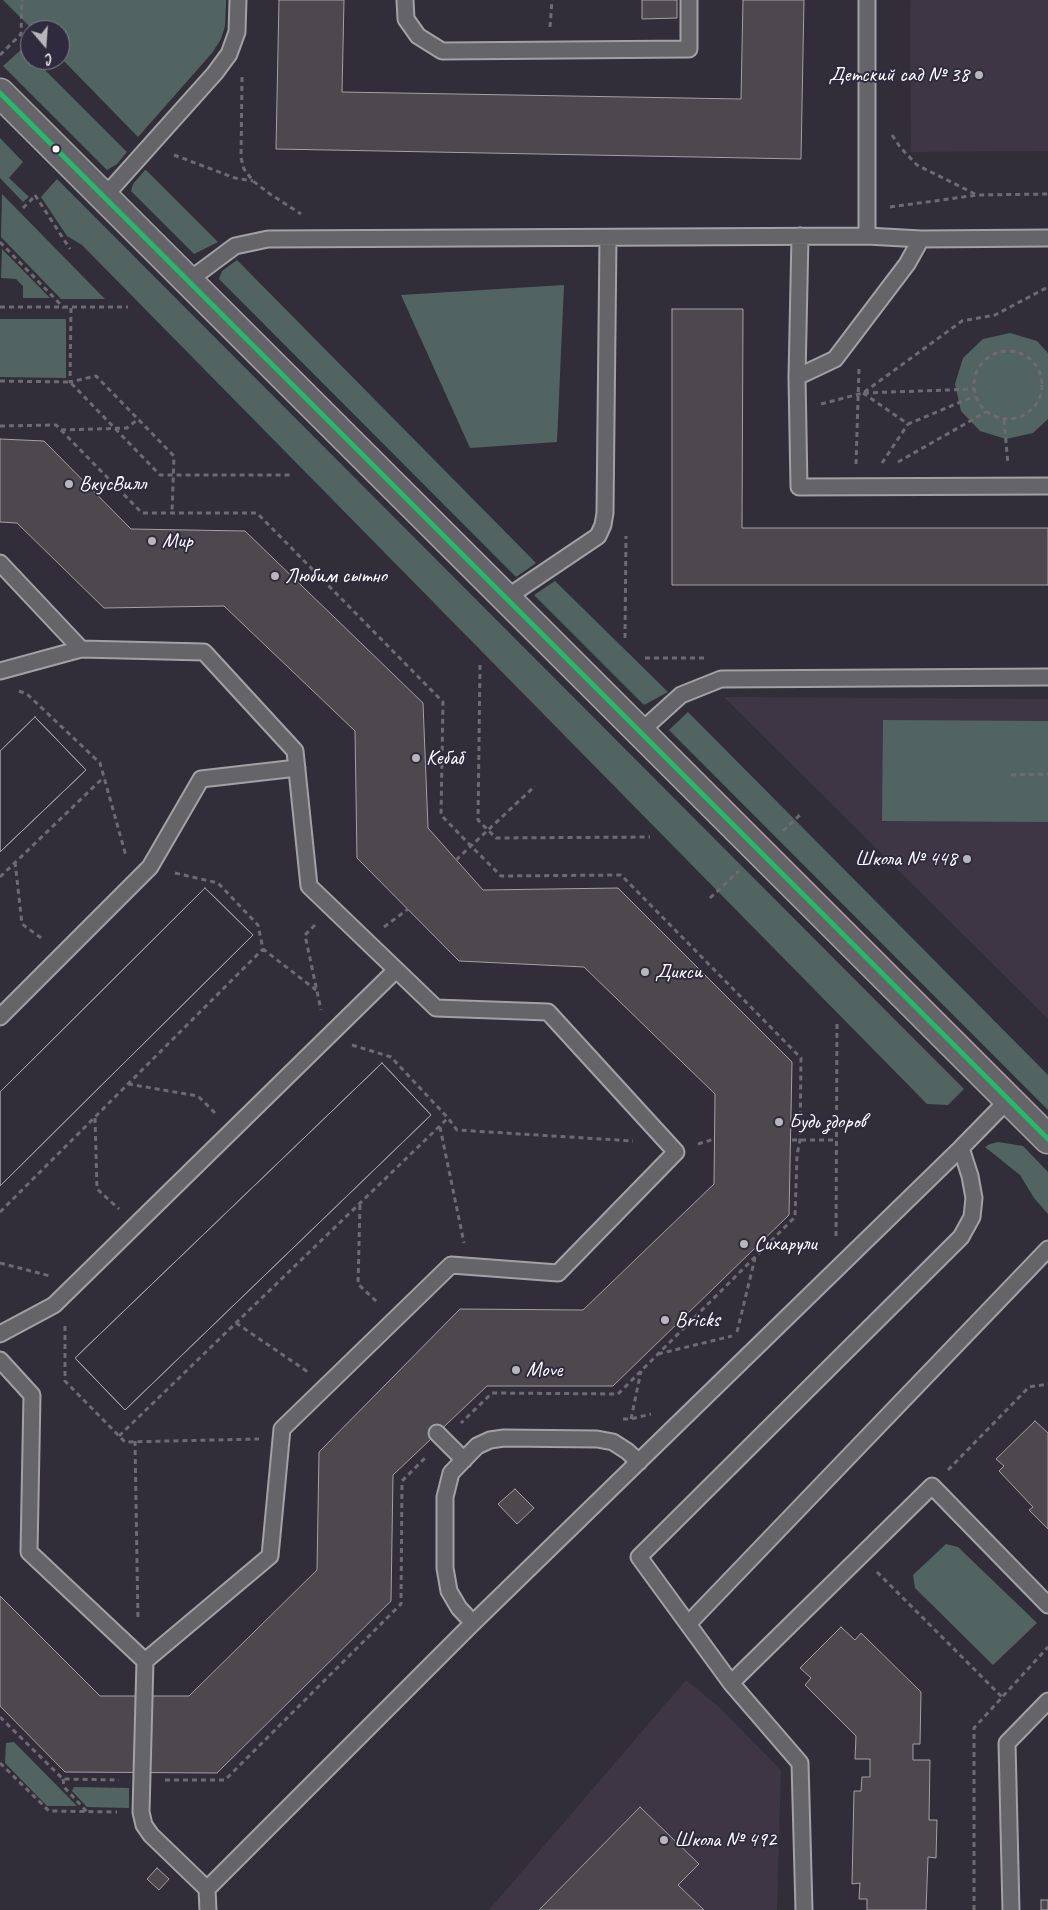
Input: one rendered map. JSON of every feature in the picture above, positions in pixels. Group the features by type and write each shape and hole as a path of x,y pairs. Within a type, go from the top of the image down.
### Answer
{"street":[{"path":"0,93 1048,1138"}],"lane":[{"path":"104,197 215,73 228,54 237,32 238,0"},
{"path":"405,0 406,19 418,36 442,51 689,49 689,0"},
{"path":"867,0 867,236"},
{"path":"188,281 235,246 268,239 800,236 867,236 921,239 1048,238"},
{"path":"800,236 799,487 856,487 872,482 1048,486"},
{"path":"506,598 598,536 603,525 605,513 608,238"},
{"path":"798,377 835,359 907,264 921,239"},
{"path":"0,563 81,649"},
{"path":"0,671 81,649 204,652 295,751 309,886 436,1008 548,1012 676,1152 558,1273 451,1265 282,1429 270,1556 142,1658"},
{"path":"640,732 681,695 721,679 1048,677"},
{"path":"0,1017 150,867 202,780 297,768"},
{"path":"0,1334 54,1305 64,1296 396,970"},
{"path":"208,1910 208,1889 473,1623 1009,1099"},
{"path":"804,1910 800,1763 731,1683 639,1557 961,1237 972,1217 974,1198 970,1176 961,1148"},
{"path":"688,1624 1048,1249"},
{"path":"0,1360 32,1394 29,1552 142,1658 142,1812 144,1825 150,1836 208,1889"},
{"path":"437,1433 464,1460"},
{"path":"473,1623 459,1608 450,1591 445,1568 447,1485 451,1473 477,1446 490,1440 504,1438 597,1439 613,1442 639,1462"},
{"path":"731,1683 932,1486 1048,1606"},
{"path":"1011,1910 1007,1743 1048,1701"}],"path":[{"path":"0,55 21,34 22,0"},
{"path":"550,28 552,0"},
{"path":"237,32 243,81 241,158 244,170 253,181 270,194 302,214"},
{"path":"867,99 900,147 917,165 978,195"},
{"path":"169,155 235,178 253,181"},
{"path":"867,210 978,195 1048,194"},
{"path":"23,208 34,197 70,249"},
{"path":"0,242 65,308"},
{"path":"861,393 962,321 996,315 1048,287"},
{"path":"0,308 128,307"},
{"path":"72,308 70,382 160,475 293,475"},
{"path":"856,487 861,393 860,328"},
{"path":"1001,351 1021,353 1036,365 1042,383 1038,402 1024,416 1004,420 986,412 975,396 974,377 984,360 1001,351"},
{"path":"0,381 70,382 96,376 174,456 172,513"},
{"path":"1042,383 1048,383"},
{"path":"798,411 861,393 975,389"},
{"path":"861,393 908,424"},
{"path":"872,482 908,424 975,396"},
{"path":"872,482 986,412"},
{"path":"61,430 127,428 138,419"},
{"path":"1004,420 1009,486"},
{"path":"0,426 56,425 142,513 257,513 443,702 441,815 501,876 622,876 801,1058 800,1140"},
{"path":"480,664 478,820 496,838 650,837"},
{"path":"18,691 27,694 100,763 133,884"},
{"path":"1010,774 1048,774"},
{"path":"0,877 104,777"},
{"path":"456,860 535,786"},
{"path":"782,832 801,814"},
{"path":"15,862 22,924 63,954"},
{"path":"150,867 218,883 258,925 263,949 317,990"},
{"path":"710,898 743,868"},
{"path":"333,909 305,934 327,1038 391,1057 457,1130 655,1142 676,1152"},
{"path":"0,1212 263,949"},
{"path":"837,1024 836,1239 843,1233"},
{"path":"128,1084 198,1096 233,1130"},
{"path":"95,1117 97,1189 136,1225"},
{"path":"119,1436 448,1118"},
{"path":"440,1126 469,1266"},
{"path":"792,1140 835,1140"},
{"path":"360,1204 358,1284 395,1319"},
{"path":"737,1336 755,1256"},
{"path":"0,1263 77,1283"},
{"path":"64,1296 65,1381 125,1442 282,1438"},
{"path":"236,1323 327,1386"},
{"path":"731,1344 745,1330"},
{"path":"658,1354 737,1336"},
{"path":"630,1419 641,1370"},
{"path":"932,1486 1030,1387 1048,1384"},
{"path":"621,1419 630,1419 655,1412"},
{"path":"466,1419 475,1419"},
{"path":"135,1441 142,1658"},
{"path":"860,1556 1002,1697"},
{"path":"0,1763 49,1812 142,1812"},
{"path":"63,1779 64,1787 88,1813"}],"shaded area":[{"path":"3,0 226,0 225,26 221,39 212,53 138,137 70,67 70,20 23,20"},
{"name":"Детский сад № 38","path":"910,0 1048,0 1048,151 911,152"},
{"path":"20,51 20,70 45,70 127,152 117,164 107,170 3,66"},
{"path":"0,138 23,162 9,178 29,197 23,202 0,178"},
{"path":"145,170 218,242 194,254 131,191 133,184"},
{"path":"57,179 964,1089 948,1105 927,1104 82,245 67,236 41,197"},
{"path":"2,194 105,299 61,299 1,237"},
{"path":"2,249 50,298 23,298 23,286 16,279 1,278"},
{"path":"237,260 536,563 516,577 219,279 222,271"},
{"path":"564,285 557,442 470,448 401,295"},
{"path":"0,319 66,319 66,378 0,377"},
{"path":"1010,333 1037,341 1048,353 1048,419 1033,433 1006,439 980,431 961,411 955,384 963,358 983,339"},
{"path":"555,581 668,692 644,705 534,595"},
{"name":"Школа № 448","path":"724,697 1048,699 1048,1019"},
{"path":"688,712 1048,1075 1048,1110 669,730"},
{"path":"883,720 1048,721 1048,822 882,821"},
{"path":"998,1142 1023,1146 1048,1172 1048,1214 1034,1198 1020,1175 985,1147"},
{"path":"946,1544 958,1547 1037,1623 993,1665 915,1588 913,1575"},
{"name":"Школа № 492","path":"686,1680 719,1707 781,1770 777,1910 489,1910"},
{"path":"14,1742 77,1806 47,1806 5,1763 6,1743"},
{"path":"74,1787 129,1788 129,1808 87,1807 72,1791"}],"building":[{"path":"279,0 344,0 342,92 741,99 743,0 804,0 801,159 276,149"},
{"path":"642,0 677,0 677,18 642,19"},
{"path":"672,309 743,309 742,528 1048,528 1048,585 672,585"},
{"path":"0,439 44,441 131,529 245,531 423,703 428,828 483,890 618,888 792,1062 789,1215 613,1386 487,1386 393,1475 391,1601 217,1773 65,1772 0,1706 0,1596 100,1696 189,1696 317,1570 319,1452 460,1309 583,1310 714,1184 715,1094 584,967 459,961 357,858 355,731 224,606 104,608 17,523 0,522"},
{"path":"35,717 86,770 0,852 0,751"},
{"path":"35,717 86,770 0,852 0,751"},
{"path":"205,888 253,935 0,1186 0,1092"},
{"path":"205,888 253,935 0,1186 0,1092"},
{"path":"382,1063 431,1115 125,1410 75,1358"},
{"path":"382,1063 431,1115 125,1410 75,1358"},
{"path":"1035,1421 1048,1433 1048,1529 1029,1510 1033,1507 999,1471 1004,1466 996,1459"},
{"path":"515,1489 534,1508 517,1524 498,1504"},
{"path":"841,1627 855,1640 861,1633 921,1692 920,1744 913,1744 913,1760 930,1760 929,1820 937,1820 936,1858 928,1857 926,1910 867,1910 867,1899 859,1899 860,1883 852,1884 854,1791 861,1791 862,1777 870,1777 870,1759 855,1759 856,1736 805,1685 811,1678 800,1668"},
{"path":"640,1807 699,1864 678,1885 704,1910 539,1910"},
{"path":"157,1868 169,1879 159,1890 147,1879"},
{"path":"1041,1900 1048,1900 1048,1910 1041,1910"}],"transit line":[{"path":"0,93 1048,1139"}],"place":[{"name":"Детский сад № 38","path":"979,75"},
{"name":"ВкусВилл","path":"69,484"},
{"name":"Мир","path":"152,541"},
{"name":"Любим сытно","path":"275,576"},
{"name":"Кебаб","path":"416,758"},
{"name":"Школа № 448","path":"967,859"},
{"name":"Дикси","path":"645,972"},
{"name":"Будь здоров","path":"779,1122"},
{"name":"Сихарули","path":"744,1244"},
{"name":"Bricks","path":"665,1320"},
{"name":"Move","path":"516,1370"},
{"name":"Школа № 492","path":"664,1840"}]}
